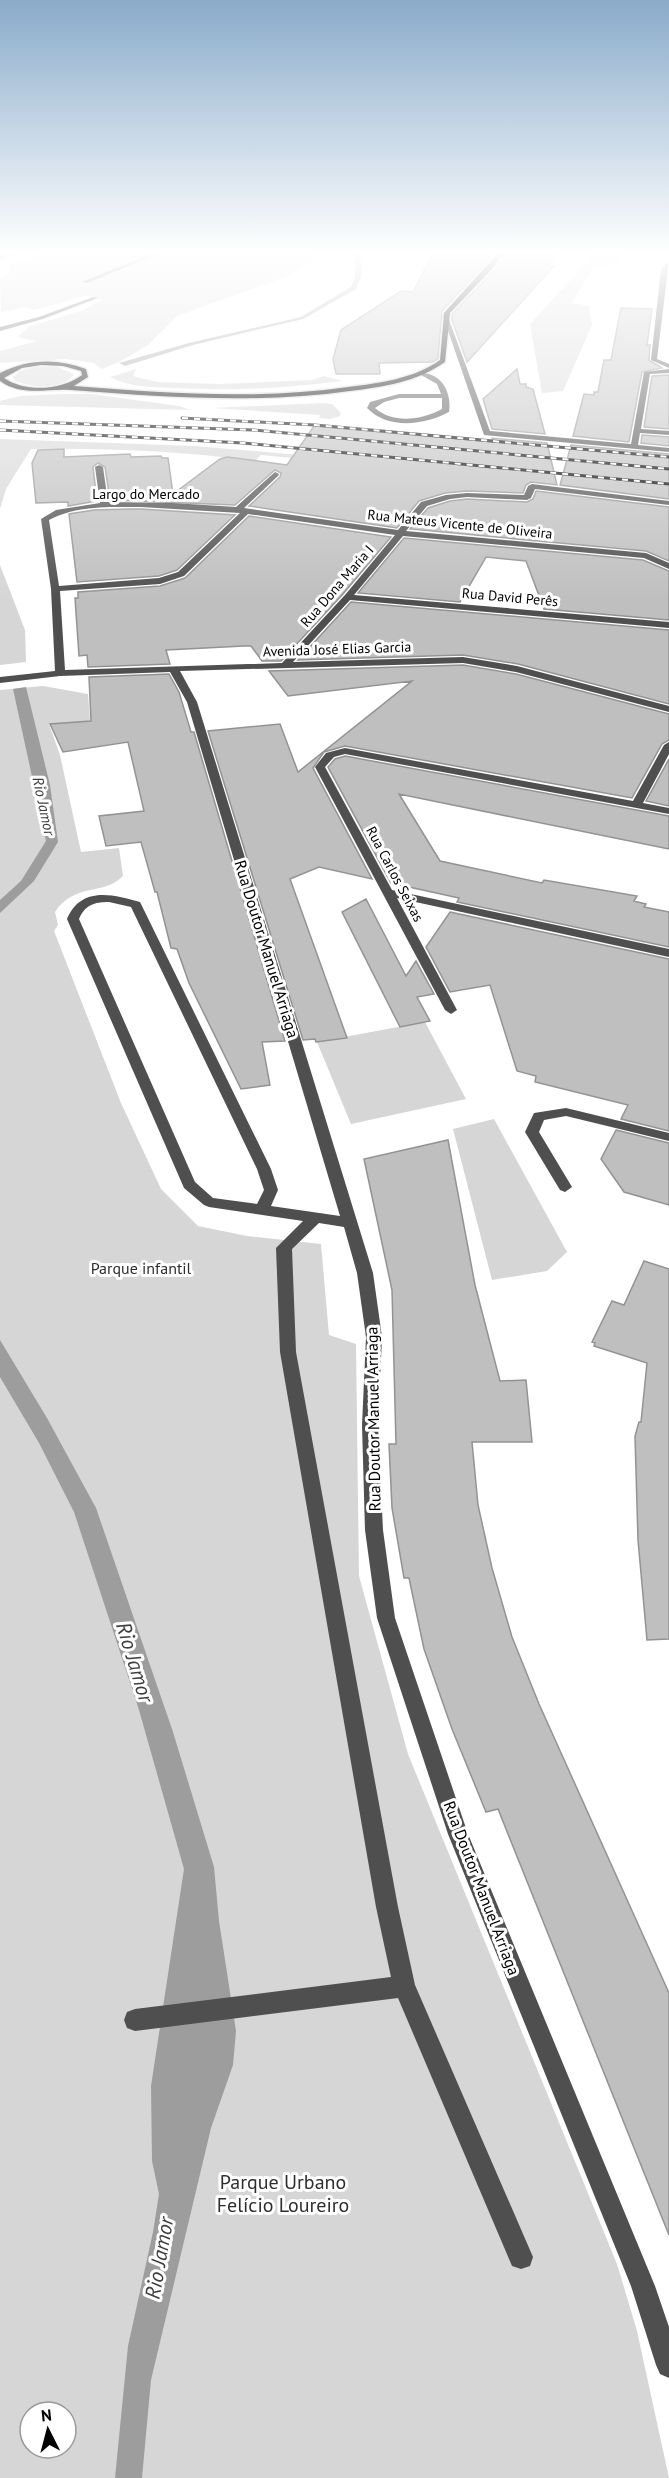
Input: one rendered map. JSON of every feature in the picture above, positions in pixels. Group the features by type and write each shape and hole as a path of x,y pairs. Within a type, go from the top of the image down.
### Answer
{"main road":[{"path":"81,369 84,370 86,376"},
{"path":"0,393 24,388 63,387 183,396 272,397 352,389 423,374 431,369"},
{"path":"1,375 4,383 24,388"},
{"path":"63,387 82,380 86,376"},
{"path":"86,376 94,379"},
{"path":"102,382 126,390"}],"street":[{"path":"464,369 487,433 669,450"},
{"path":"634,447 647,372 669,371"},
{"path":"423,374 442,384 445,396 446,410 432,417 392,419 380,415 371,408 381,399 445,396"},
{"path":"637,431 669,433"},
{"path":"99,467 104,506"},
{"path":"60,673 55,589 160,581 182,574 275,474"},
{"name":"Rua Dona Maria I","path":"286,664 348,597 424,504 448,497 467,495 526,498 532,486 669,503"},
{"name":"Largo do Mercado","path":"55,589 45,519 62,510 166,504 242,511"},
{"name":"Rua Mateus Vicente de Oliveira","path":"242,511 401,533 646,556 669,566"},
{"path":"654,559 669,556"},
{"name":"Rua David Perês","path":"348,597 669,625"},
{"name":"Avenida José Elias Garcia","path":"0,680 60,673 442,660 487,663 669,709"},
{"name":"Rua Doutor Manuel Arriaga","path":"173,668 192,702 365,1273 375,1337 371,1448 374,1530 386,1618 458,1834 643,2286 669,2365"},
{"path":"669,745 636,805 669,811"},
{"name":"Rua Carlos Seixas","path":"451,1010 320,767 330,755 345,751 636,805"},
{"path":"389,893 669,953"},
{"path":"262,1210 271,1190 264,1169 136,905 112,897 87,901 75,911 73,919 189,1185 209,1202 262,1210 315,1218 351,1223"},
{"path":"565,1187 532,1132 539,1116 566,1112 669,1137"},
{"path":"315,1218 284,1248 288,1352 387,1907 404,1986 521,2257"},
{"path":"139,2020 404,1986"}],"green space":[{"path":"29,369 61,369 74,374 63,383 37,386 14,380 13,377 20,371"},
{"path":"136,369 133,376 157,382 220,384 312,380 324,376 343,381 261,388 199,389 143,386 110,377"},
{"path":"538,369 573,369 563,391 542,393"},
{"path":"91,394 179,406 190,410 0,405 0,401 21,396"},
{"path":"332,404 341,413 340,416 330,419 319,418 320,415 212,408"},
{"path":"0,439 195,446 359,460 355,464 261,455 255,461 143,451 31,449 6,489 0,509"},
{"path":"0,565 25,630 26,662 0,665"},
{"name":"Parque Urbano Felício Loureiro","path":"43,686 88,694 90,721 49,724 60,755 81,852 119,848 123,876 107,886 80,893 63,903 55,912 58,925 54,931 121,1103 161,1189 198,1226 247,1236 321,1244 329,1335 356,1344 359,1576 408,1754 617,2264 637,2331 669,2478 0,2478 0,690"},
{"path":"425,1022 466,1099 351,1124 317,1042"},
{"path":"494,1119 567,1252 547,1271 492,1280 453,1129"}],"water":[{"name":"Rio Jamor","path":"26,687 50,785 58,842 34,881 0,913 0,900 21,881 46,841 13,689"},
{"name":"Rio Jamor","path":"0,1340 47,1418 96,1508 173,1732 214,1867 219,1921 236,2031 233,2065 211,2128 151,2380 142,2478 115,2478 128,2346 159,2194 152,2161 151,2086 184,1869 139,1710 74,1512 39,1443 0,1377"}],"building":[{"path":"335,369 380,369 380,374 336,374"},
{"path":"517,369 520,384 526,384 526,387 533,389 545,434 492,429 483,399"},
{"path":"602,369 659,369 642,372 629,442 573,436 584,394 594,395 594,392 598,392"},
{"path":"669,375 669,429 644,427 652,376"},
{"path":"314,426 493,442 492,438 547,443 557,485 531,482 526,485 523,493 467,491 445,493 419,501 397,528 249,506 280,477 281,473 275,470 235,505 110,500 105,467 98,463 93,467 97,501 68,506 68,502 36,503 32,463 38,450 64,449 64,457 130,454 131,457 161,456 168,458 173,494 220,459 227,457 287,465"},
{"path":"642,435 669,437 669,446 641,443"},
{"path":"571,445 669,454 669,499 560,485"},
{"path":"536,491 669,507 669,561 646,551 410,529 428,508 450,501 467,499 527,502 533,499"},
{"path":"141,509 235,515 177,570 159,576 77,582 69,514 94,510"},
{"path":"249,516 391,537 343,594 281,661 262,661 251,646 244,646 166,650 170,664 88,667 87,655 79,656 75,598 78,598 78,592 160,586 185,578"},
{"path":"404,538 643,560 669,571 669,620 544,609 526,561 486,557 460,602 358,593"},
{"path":"351,602 669,630 669,704 518,664 463,655 298,660"},
{"path":"463,665 516,674 669,714 669,740 662,744 632,798 345,746 324,752 313,768 372,879 319,867 290,879 347,1038 316,1042 315,1039 303,1040 208,731 280,724 298,772 412,681 288,696 269,671"},
{"path":"169,674 179,692 191,732 194,732 285,1041 262,1042 270,1085 241,1089 189,983 177,949 171,948 141,842 106,846 99,816 144,811 128,742 63,752 50,724 91,721 89,677"},
{"path":"345,756 669,816 669,849 399,794 440,861 542,883 544,880 637,896 634,901 646,904 644,907 669,912 669,947 457,902 459,898 391,883 328,767 335,759"},
{"path":"669,759 669,806 646,801"},
{"path":"366,899 406,976 416,961 434,994 417,997 430,1021 400,1027 342,912"},
{"path":"450,912 669,959 669,1131 621,1119 628,1105 535,1082 536,1076 517,1071 490,985 450,992 426,947"},
{"path":"616,1130 669,1143 669,1205 624,1192 601,1159"},
{"path":"448,1140 475,1285 500,1381 526,1380 532,1442 472,1442 478,1505 492,1568 512,1637 539,1704 669,1993 669,2235 498,1809 486,1812 452,1729 424,1649 409,1578 404,1578 392,1508 389,1444 396,1444 392,1290 364,1159"},
{"path":"644,1261 669,1269 669,1639 647,1640 638,1540 635,1436 639,1422 641,1422 647,1363 594,1346 595,1343 592,1342 612,1301 624,1305"}],"railway":[{"path":"182,418 315,425 669,457"},
{"path":"0,421 253,430 669,469"},
{"path":"0,430 243,443 669,484"}],"park label":[{"name":"Parque infantil","path":"141,1268"}]}
